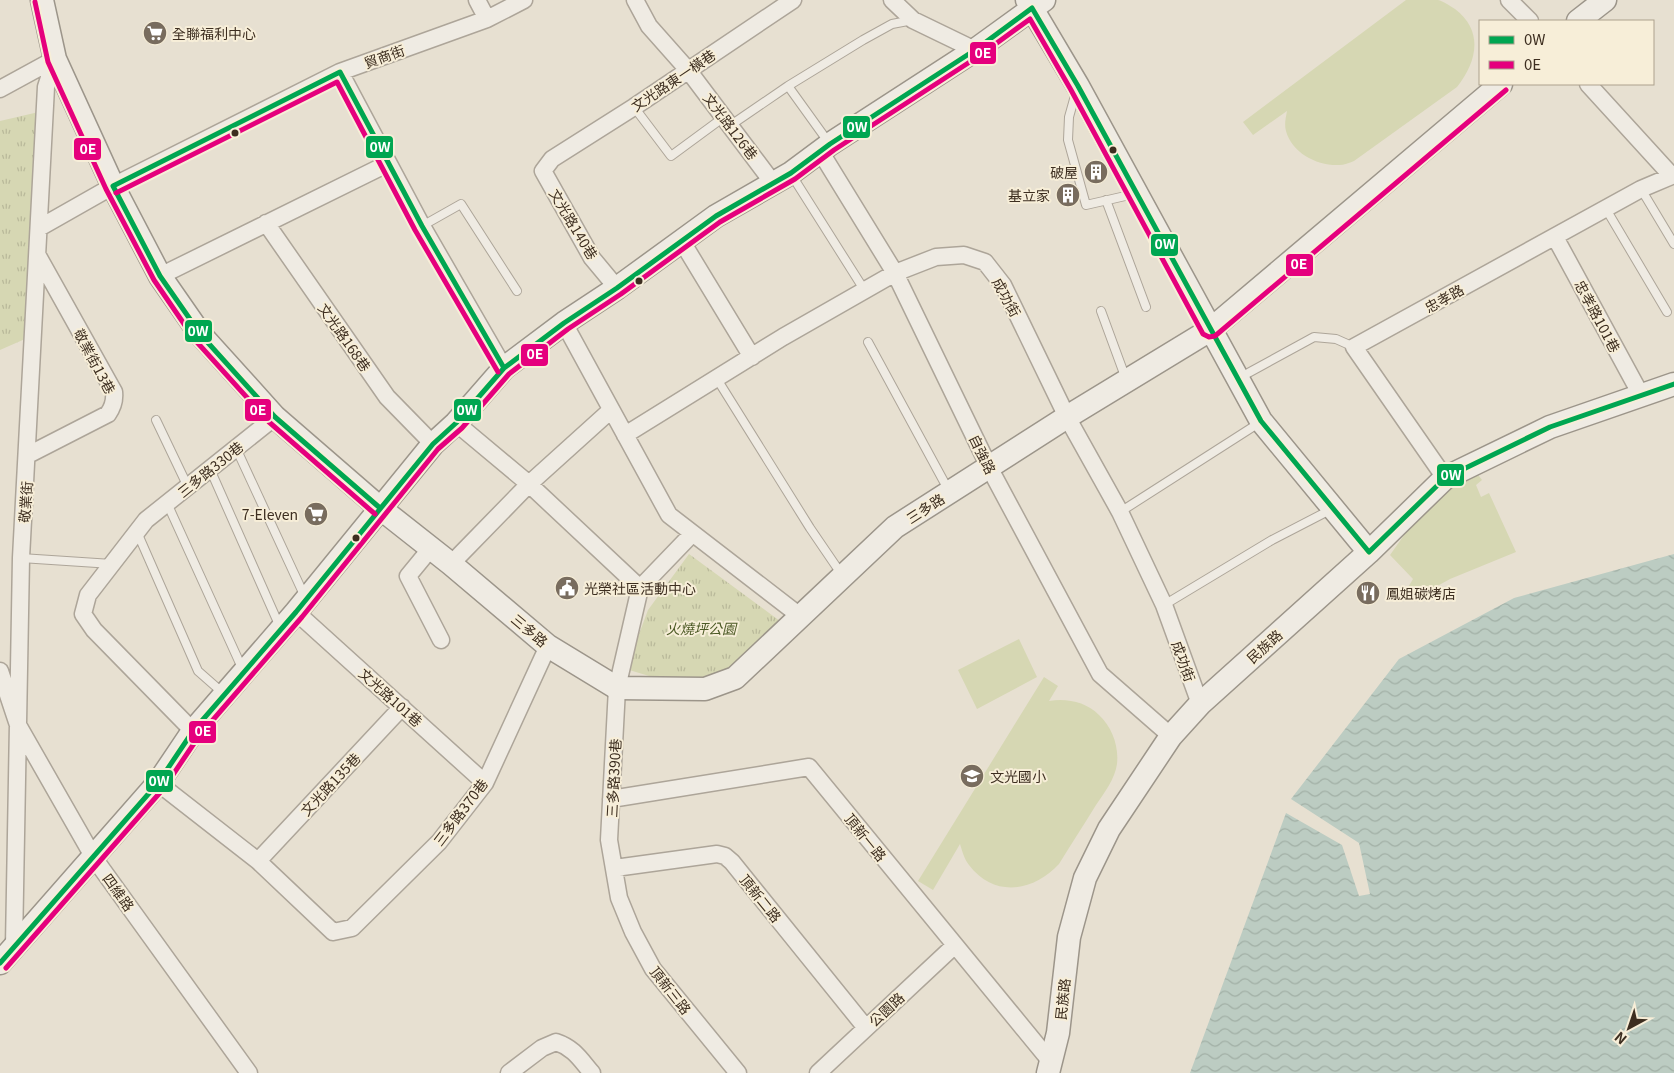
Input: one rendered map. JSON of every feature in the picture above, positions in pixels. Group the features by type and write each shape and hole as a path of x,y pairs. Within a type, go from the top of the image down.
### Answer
{"street":[{"name":"三多路","path":"42,0 55,59 113,186 160,276 201,335 275,418 380,508 451,564 548,646 617,688 705,689 735,678 895,527 1067,417 1210,330 1500,85"},
{"path":"477,0 487,19"},
{"name":"貿商街","path":"39,228 113,186 340,72 487,19 524,0"},
{"path":"635,0 649,26 688,70"},
{"name":"文光路東一橫巷","path":"552,159 634,107 793,0"},
{"path":"892,0 913,20 976,50"},
{"path":"1509,0 1529,20"},
{"path":"1579,20 1606,0"},
{"path":"0,963 158,783 193,731 294,613 433,444 456,423 504,368 564,323 617,288 716,216 782,178 976,50 1034,3 1261,422 1369,552"},
{"path":"0,90 55,59"},
{"name":"敬業街","path":"14,946 22,558 46,87 55,59"},
{"name":"文光路126巷","path":"688,70 728,121 782,178"},
{"path":"340,72 387,164 504,368"},
{"path":"1589,85 1673,176"},
{"name":"自強路","path":"825,148 895,273 989,467 1100,674 1171,736"},
{"name":"文光路140巷","path":"552,159 543,171 592,258 617,288"},
{"path":"160,276 387,164"},
{"name":"忠孝路","path":"1354,347 1641,189 1673,176"},
{"name":"文光路168巷","path":"266,223 388,397 433,444"},
{"name":"忠孝路101巷","path":"1556,236 1641,395"},
{"path":"681,240 752,357"},
{"name":"成功街","path":"625,435 783,337 895,273 936,257 964,255 985,262 1003,285 1067,417 1120,512 1164,605 1200,704"},
{"name":"敬業街13巷","path":"28,455 108,414 114,406 115,399 114,392 38,256"},
{"path":"564,323 668,515 800,616"},
{"path":"1354,347 1445,478"},
{"name":"民族路","path":"1050,1067 1058,1033 1069,937 1085,878 1109,829 1171,736 1200,704 1369,552 1445,478 1550,427 1674,384"},
{"path":"451,564 529,484 611,410"},
{"name":"三多路330巷","path":"193,731 94,630 83,614 88,595 141,526 275,418"},
{"path":"456,423 529,484 640,588 692,534"},
{"path":"431,548 408,576 441,640"},
{"name":"三多路390巷","path":"615,868 610,840 617,688 640,588"},
{"name":"文光路101巷","path":"294,613 485,782"},
{"name":"三多路370巷","path":"258,861 333,932 352,928 439,842 485,782 548,646"},
{"name":"四維路","path":"0,671 18,724 94,858 249,1073"},
{"name":"文光路135巷","path":"258,861 402,707"},
{"name":"頂新一路","path":"612,799 809,767 1050,1067"},
{"path":"158,783 258,861"},
{"name":"頂新二路","path":"615,868 717,854 725,856 732,862 866,1028"},
{"name":"頂新三路","path":"615,868 619,898 633,932 653,969 738,1073"},
{"name":"公園路","path":"818,1073 954,946"},
{"path":"509,1073 542,1048 556,1042 567,1046 592,1073"}],"lane":[{"path":"634,107 671,156 863,40 892,24 913,20"},
{"path":"788,86 825,148"},
{"path":"1078,86 1069,117 1068,140 1086,205 1136,194"},
{"path":"782,178 865,291"},
{"path":"1641,189 1674,244"},
{"path":"1106,200 1146,307"},
{"path":"422,226 461,204 518,291"},
{"path":"1606,209 1666,312"},
{"path":"1101,311 1126,381"},
{"path":"1238,379 1314,337 1336,339 1354,347"},
{"path":"868,342 950,493"},
{"path":"717,378 810,528 843,576"},
{"path":"156,420 188,487"},
{"path":"1120,512 1261,422"},
{"path":"236,448 294,613"},
{"path":"210,469 294,613"},
{"path":"168,503 244,672"},
{"path":"1164,605 1272,540 1334,508"},
{"path":"141,526 198,671 224,695"},
{"path":"22,558 112,564"}],"green space":[{"path":"1406,0 1442,1 1455,9 1470,27 1474,37 1473,57 1457,87 1354,161 1345,164 1331,165 1322,163 1306,157 1300,152 1289,139 1286,131 1287,111 1253,135 1243,122"},
{"path":"43,111 25,339 0,350 0,121"},
{"path":"1476,472 1482,480 1476,485 1481,497 1489,493 1516,552 1450,579 1412,600 1404,594 1413,579 1390,555 1407,531 1451,486"},
{"name":"火燒坪公園","path":"689,554 784,624 743,663 709,684 659,679 626,669 648,610"},
{"path":"1019,639 1037,677 977,709 958,670"},
{"path":"1044,677 1058,686 1049,701 1063,700 1082,704 1094,711 1108,725 1114,737 1117,750 1116,770 1112,780 1059,864 1037,881 1014,887 1002,887 990,883 979,876 969,865 960,844 933,890 918,881"}],"water":[{"path":"1674,554 1674,1073 1190,1073 1286,813 1342,845 1359,896 1370,894 1359,843 1291,799 1399,659 1514,598"}],"transit line":[{"name":"0E","path":"35,2 48,62 106,189 154,280 195,340 269,422 375,514"},
{"name":"0W","path":"0,963 158,783 193,731 296,612 433,444 456,423 504,368 564,323 617,288 716,216 791,173 830,144 975,50 1032,8 1078,86 1261,421 1369,552 1445,478 1550,427 1674,384"},
{"name":"0E","path":"6,968 164,788 199,736 302,617 438,449 462,428 509,374 568,329 621,294 720,222 795,179 834,150 979,56 1030,19 1071,90 1203,334 1209,337 1215,336 1506,90"},
{"name":"0W","path":"380,508 275,417 201,335 160,276 113,186 340,72 422,226 504,368"},
{"name":"0E","path":"116,193 337,82 415,230 498,372"}],"place":[{"name":"全聯福利中心","path":"155,33"},
{"name":"破屋","path":"1096,172"},
{"name":"基立家","path":"1068,195"},
{"name":"7-Eleven","path":"316,514"},
{"name":"光榮社區活動中心","path":"567,588"},
{"name":"鳳姐碳烤店","path":"1368,593"},
{"name":"文光國小","path":"972,776"}]}
